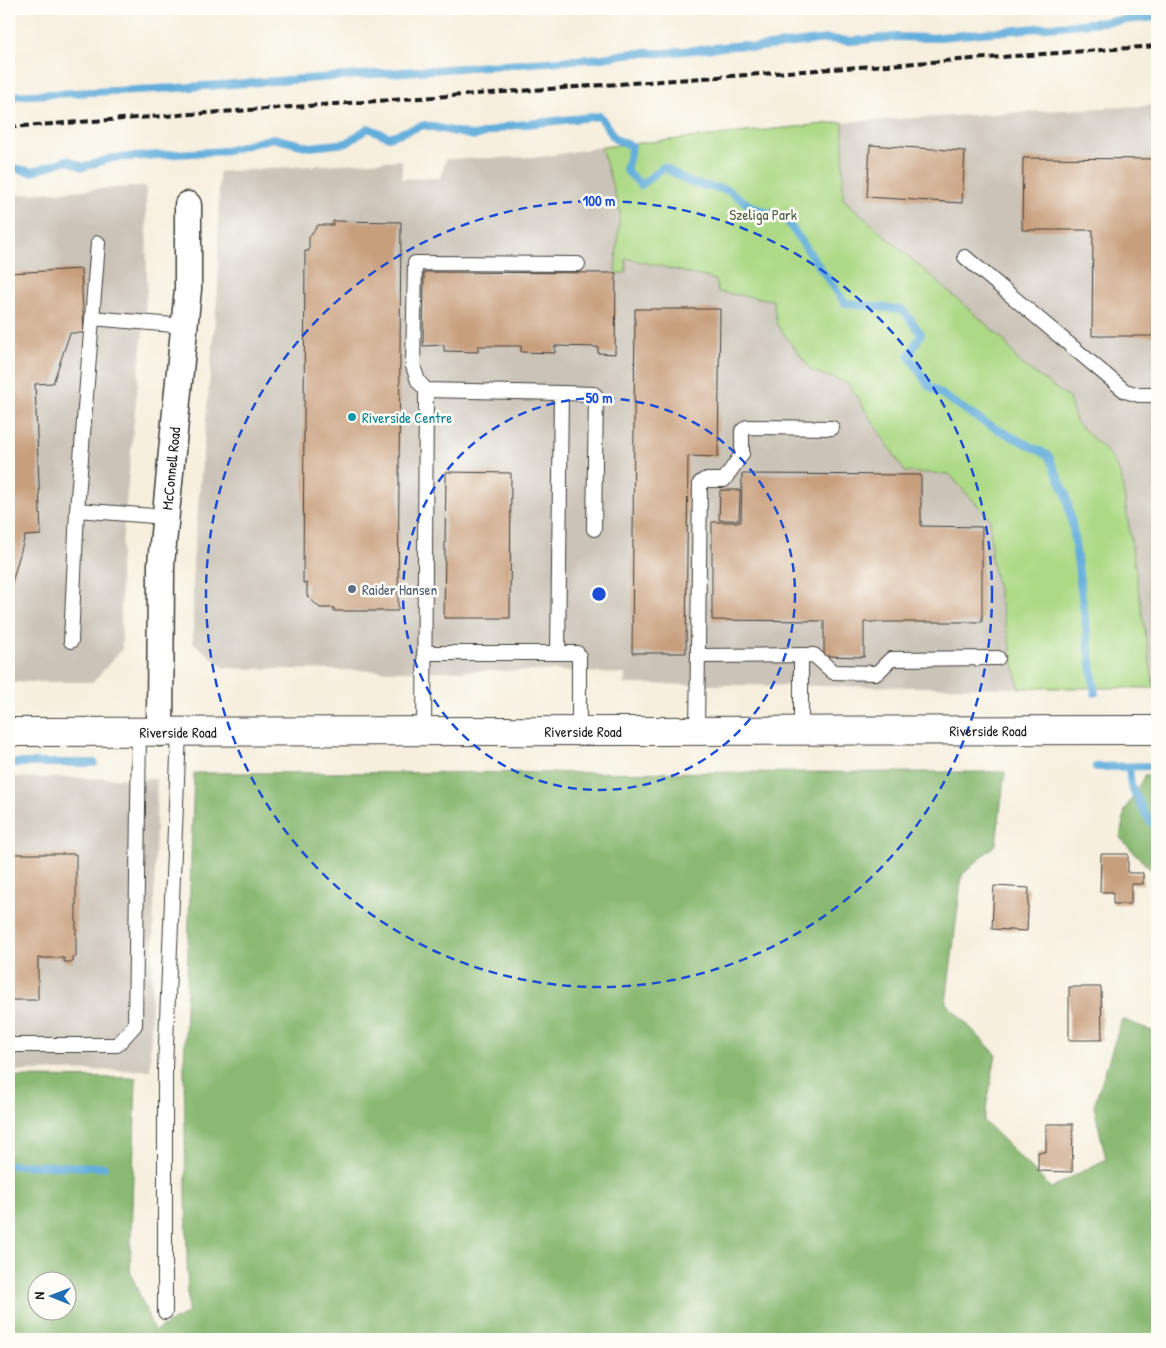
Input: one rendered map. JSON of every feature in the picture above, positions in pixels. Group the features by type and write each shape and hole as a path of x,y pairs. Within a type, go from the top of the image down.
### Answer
{"street":[{"name":"McConnell Road","path":"159,733 161,564 188,289 188,204"},
{"name":"Riverside Road","path":"9,732 1157,730"}],"lane":[{"path":"71,641 77,510 98,243"},
{"path":"966,258 1125,392 1140,396 1157,395"},
{"path":"424,732 426,390 418,381 413,366 415,263 578,264"},
{"path":"92,318 185,326"},
{"path":"426,390 594,394 596,396 594,529"},
{"path":"558,653 561,393"},
{"path":"697,730 700,483 704,480 724,480 742,454 742,431 747,427 832,428"},
{"path":"77,510 166,517"},
{"path":"424,653 577,653 580,656 580,731"},
{"path":"698,656 814,655 833,672 877,673 891,659 998,658"},
{"path":"801,656 801,730"},
{"path":"9,1045 117,1045 135,1025 159,733"},
{"path":"159,733 165,1067 165,1312"}],"shaded area":[{"path":"1157,105 1157,688 1154,688 1121,476 1110,455 1076,422 1069,398 1019,362 1003,339 843,199 843,122"},
{"path":"601,147 620,211 615,273 626,258 716,280 718,292 773,300 812,371 848,383 905,472 949,474 990,519 991,557 1019,688 625,684 625,674 564,671 224,668 193,642 193,562 218,288 219,172 402,160 402,179 440,178 446,159 541,157"},
{"path":"146,186 147,289 120,565 122,649 93,682 9,682 9,195"},
{"path":"9,777 157,779 150,1070 9,1071"}],"green space":[{"name":"Szeliga Park","path":"843,122 843,199 1003,339 1019,362 1069,398 1076,422 1110,455 1121,476 1154,688 1019,688 991,557 990,519 949,474 905,472 848,383 812,371 777,325 773,300 718,292 716,280 626,258 626,273 615,273 620,211 601,147"},
{"path":"1005,772 996,844 962,875 946,1003 996,1054 984,1121 1051,1188 1106,1159 1094,1106 1122,1019 1157,1033 1157,1339 9,1339 9,1077 136,1078 130,1271 154,1331 188,1313 184,1068 194,773"},
{"path":"1145,775 1157,776 1157,876 1120,838 1125,810"}],"building":[{"path":"870,145 965,151 962,203 867,197"},
{"path":"1023,158 1157,159 1157,336 1092,336 1093,230 1022,230"},
{"name":"Riverside Centre","path":"333,221 401,222 398,611 334,611 334,608 320,608 307,596 307,583 303,583 305,251 309,251 309,237 318,225 333,225"},
{"path":"81,269 84,333 70,333 53,383 35,384 41,535 25,536 9,593 9,273"},
{"path":"424,272 616,273 615,354 598,353 598,347 555,346 555,353 521,352 521,346 478,346 478,352 444,351 444,345 423,346"},
{"path":"635,309 720,309 718,457 688,456 686,653 632,653"},
{"path":"446,472 511,473 510,618 444,618"},
{"path":"742,474 921,475 921,526 982,527 982,622 864,622 864,657 824,656 824,621 712,620 712,522 741,522"},
{"path":"720,490 740,490 739,520 719,520"},
{"path":"9,854 76,854 76,957 73,957 73,962 64,962 64,958 38,958 38,1000 9,1000"},
{"path":"1101,854 1128,854 1128,873 1143,873 1143,884 1131,884 1131,904 1113,904 1113,892 1100,892"},
{"path":"994,886 1029,888 1027,931 992,929"},
{"path":"1069,987 1101,987 1102,1040 1069,1040"},
{"path":"1046,1124 1073,1124 1072,1172 1038,1171 1038,1152 1046,1152"}],"waterway":[{"path":"9,96 177,88 603,58 632,53 664,53 744,45 753,48 827,39 850,41 897,37 929,38 1157,17"},
{"path":"9,167 32,172 67,160 83,167 112,158 225,151 273,138 310,147 347,143 368,128 389,137 424,125 475,136 509,126 600,116 615,139 632,146 626,170 641,185 664,167 691,183 728,190 752,207 785,218 845,303 903,310 921,334 909,356 929,386 985,423 1048,455 1066,494 1073,529 1095,693"},
{"path":"9,763 94,763"},
{"path":"1096,767 1157,766"},
{"path":"1129,767 1131,786 1146,815 1157,829"},
{"path":"9,1165 104,1167"}],"railway":[{"path":"9,127 1157,46"}],"place":[{"name":"Riverside Centre","path":"352,417"},
{"name":"Raider Hansen","path":"352,589"}]}
